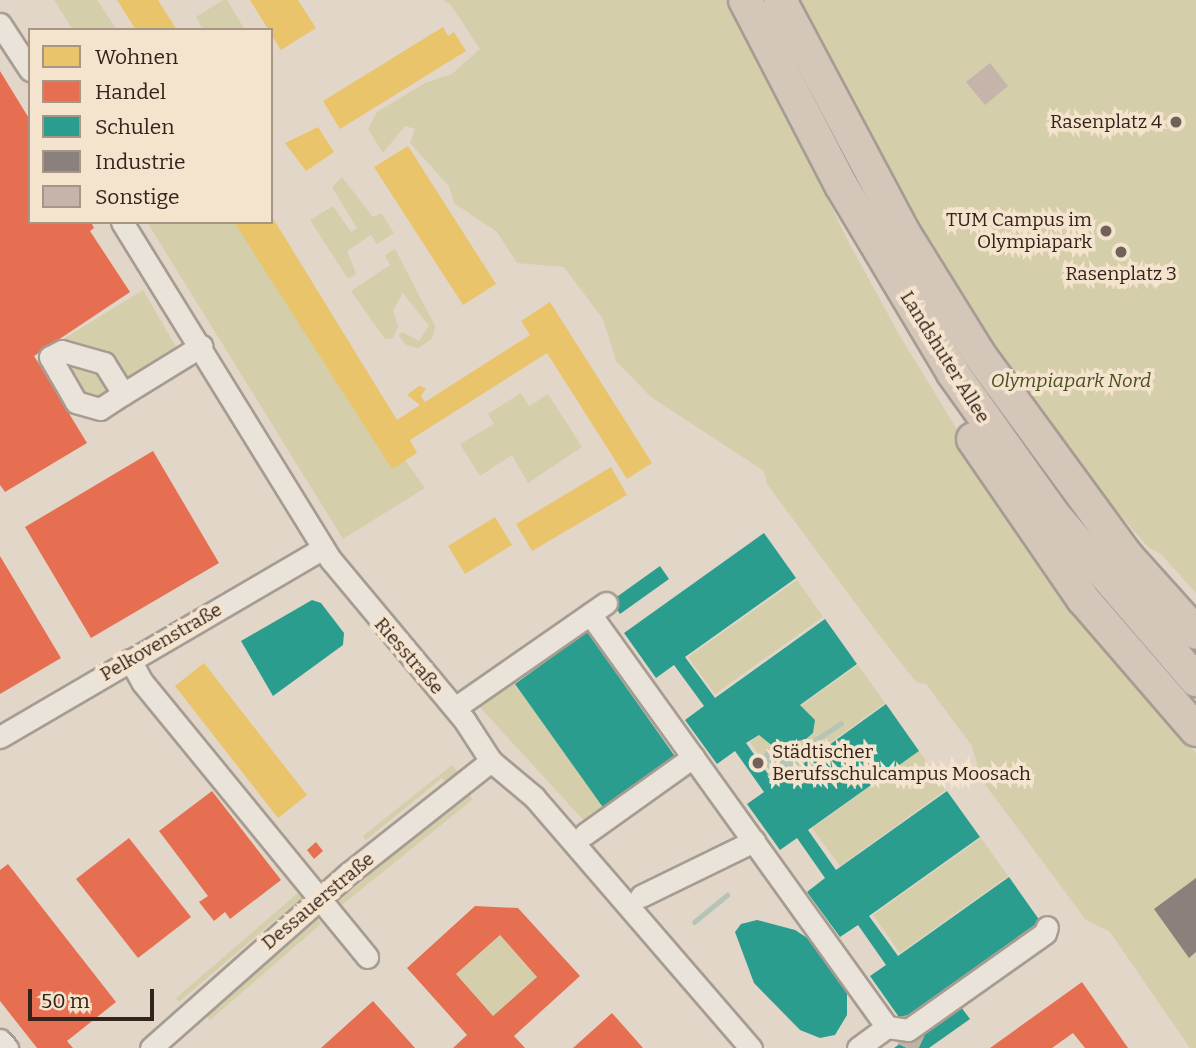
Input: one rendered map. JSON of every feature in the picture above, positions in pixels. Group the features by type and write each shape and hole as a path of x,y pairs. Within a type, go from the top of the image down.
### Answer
{"highway":[{"name":"Landshuter Allee","path":"745,0 835,174 925,327 1054,515 1196,680"},
{"name":"Landshuter Allee","path":"780,0 904,233 979,354 1128,556 1196,633"},
{"path":"925,327 937,382 1029,525 1133,660 1196,730"}],"street":[{"path":"0,24 28,67"},
{"name":"Riesstraße","path":"123,224 201,346 323,548 404,653 455,708 491,761 534,797 751,1048"},
{"path":"123,394 201,346"},
{"name":"Pelkovenstraße","path":"0,737 323,548"},
{"path":"455,708 598,608 694,757 887,1027"},
{"path":"130,660 143,683 218,777 367,957"},
{"path":"585,834 694,757"},
{"name":"Dessauerstraße","path":"151,1048 318,901 491,761"},
{"path":"641,896 754,841"},
{"path":"858,1048 887,1027 908,1030 1045,933 1047,927"},
{"path":"0,1040 7,1048"}],"green space":[{"path":"54,0 97,0 116,28 72,28"},
{"path":"227,0 244,28 202,28 196,17"},
{"path":"443,0 733,0 846,237 898,333 986,477 987,491 1100,646 1196,753 1196,1048 1190,1048 1110,932 1086,920 981,779 972,746 926,684 916,682 876,631 767,484 764,471 651,397 616,361 603,319 564,267 517,263 497,232 454,203 449,186 410,143 415,129 405,126 383,153 368,129 377,112 425,83 452,74 480,49 451,5"},
{"name":"TUM Campus im Olympiapark","path":"794,0 1196,0 1196,593 1161,554 1149,548 1059,445 929,252"},
{"path":"342,177 373,217 381,213 394,233 377,244 371,235 347,251 356,274 348,279 310,220 333,206 351,232 357,228 332,187"},
{"path":"148,224 235,224 425,488 343,539"},
{"path":"395,249 435,326 432,339 418,348 406,345 398,335 403,332 419,341 429,326 403,293 393,310 398,327 393,338 385,339 351,291 390,265 385,255"},
{"path":"143,290 179,352 122,385 57,343"},
{"path":"60,361 101,367 116,391 101,400 81,396"},
{"path":"521,393 529,406 548,394 582,447 528,483 512,455 480,476 460,444 494,424 488,414"},
{"path":"797,580 823,617 715,694 688,657"},
{"path":"580,629 587,632 515,684 607,813 588,825 475,702"},
{"path":"858,665 885,703 777,781 750,742"},
{"path":"919,751 947,789 840,866 812,828"},
{"path":"452,765 458,773 447,783 442,778 366,840 363,836"},
{"path":"469,791 472,800 337,909 334,905"},
{"path":"981,838 1008,876 900,953 873,915"},
{"path":"298,893 302,897 179,1002 176,998"},
{"path":"318,919 321,924 210,1020 204,1012 212,1011"},
{"path":"500,935 537,977 493,1016 456,974"}],"shaded area":[{"path":"808,742 811,746 788,759 799,756 803,762 777,781 761,758 768,750 790,750"}],"building: Wohnen":[{"path":"117,0 158,0 176,28 135,28"},
{"path":"250,0 298,0 316,28 281,50 273,37 273,28 267,28"},
{"path":"443,27 448,36 454,32 466,51 340,129 323,101"},
{"path":"318,127 334,152 306,171 285,143"},
{"path":"408,146 496,284 463,305 374,167"},
{"path":"273,218 397,420 420,405 407,395 419,386 426,388 421,396 425,402 530,335 521,321 550,302 652,463 627,479 547,353 410,440 417,453 392,469 235,224 273,224"},
{"path":"611,467 627,495 532,551 516,524"},
{"path":"495,517 512,545 465,574 448,546"},
{"path":"204,663 307,795 278,818 175,686"}],"building: Handel":[{"path":"0,71 28,117 28,224 92,224 94,228 90,231 130,292 34,356 87,443 5,492 0,485"},
{"path":"153,451 219,563 91,638 25,527"},
{"path":"0,556 61,658 0,694"},
{"path":"212,791 281,880 230,919 225,912 214,921 199,902 208,896 159,831"},
{"path":"129,838 191,917 138,958 76,879"},
{"path":"316,842 323,851 314,859 307,850"},
{"path":"8,864 116,1002 67,1041 73,1048 37,1048 0,1001 0,870"},
{"path":"475,906 518,908 580,976 514,1036 525,1048 453,1048 467,1035 407,968","holes":["500,935 537,977 493,1016 456,974"]},
{"path":"1082,982 1128,1048 1085,1048 1073,1033 1052,1048 990,1048"},
{"path":"373,1001 415,1048 321,1048"},
{"path":"612,1013 643,1048 573,1048"}],"building: Schulen":[{"path":"764,533 796,578 685,657 715,698 825,619 857,664 800,705 815,720 813,733 806,739 774,747 759,735 746,743 775,784 886,704 919,751 808,830 836,870 947,791 980,837 869,916 898,956 1009,877 1040,921 901,1020 870,976 886,965 858,925 840,937 807,892 825,878 797,838 780,850 747,804 764,792 735,751 717,764 685,720 704,706 674,665 656,678 624,633"},
{"path":"660,566 669,579 620,614 611,601"},
{"path":"312,600 321,603 344,633 343,645 273,696 241,641"},
{"path":"587,632 679,762 607,813 515,684"},
{"path":"757,920 795,930 826,950 847,983 847,1015 835,1035 820,1038 800,1030 754,983 735,932 741,924"},
{"path":"958,1003 970,1019 929,1048 894,1048"}],"building: Industrie":[{"path":"1196,878 1196,952 1189,958 1154,909"}],"building: Sonstige":[{"path":"990,63 1008,86 985,105 966,82"}],"waterway":[{"path":"809,744 841,723"},
{"path":"694,922 727,895"}],"tunnel":[{"path":"907,1048 915,1031 910,1014"}],"place":[{"name":"Rasenplatz 4","path":"1176,122"},
{"name":"TUM Campus im Olympiapark","path":"1106,231"},
{"name":"Rasenplatz 3","path":"1121,252"},
{"name":"Städtischer Berufsschulcampus Moosach","path":"758,763"}],"park label":[{"name":"Olympiapark Nord","path":"1071,381"}]}
